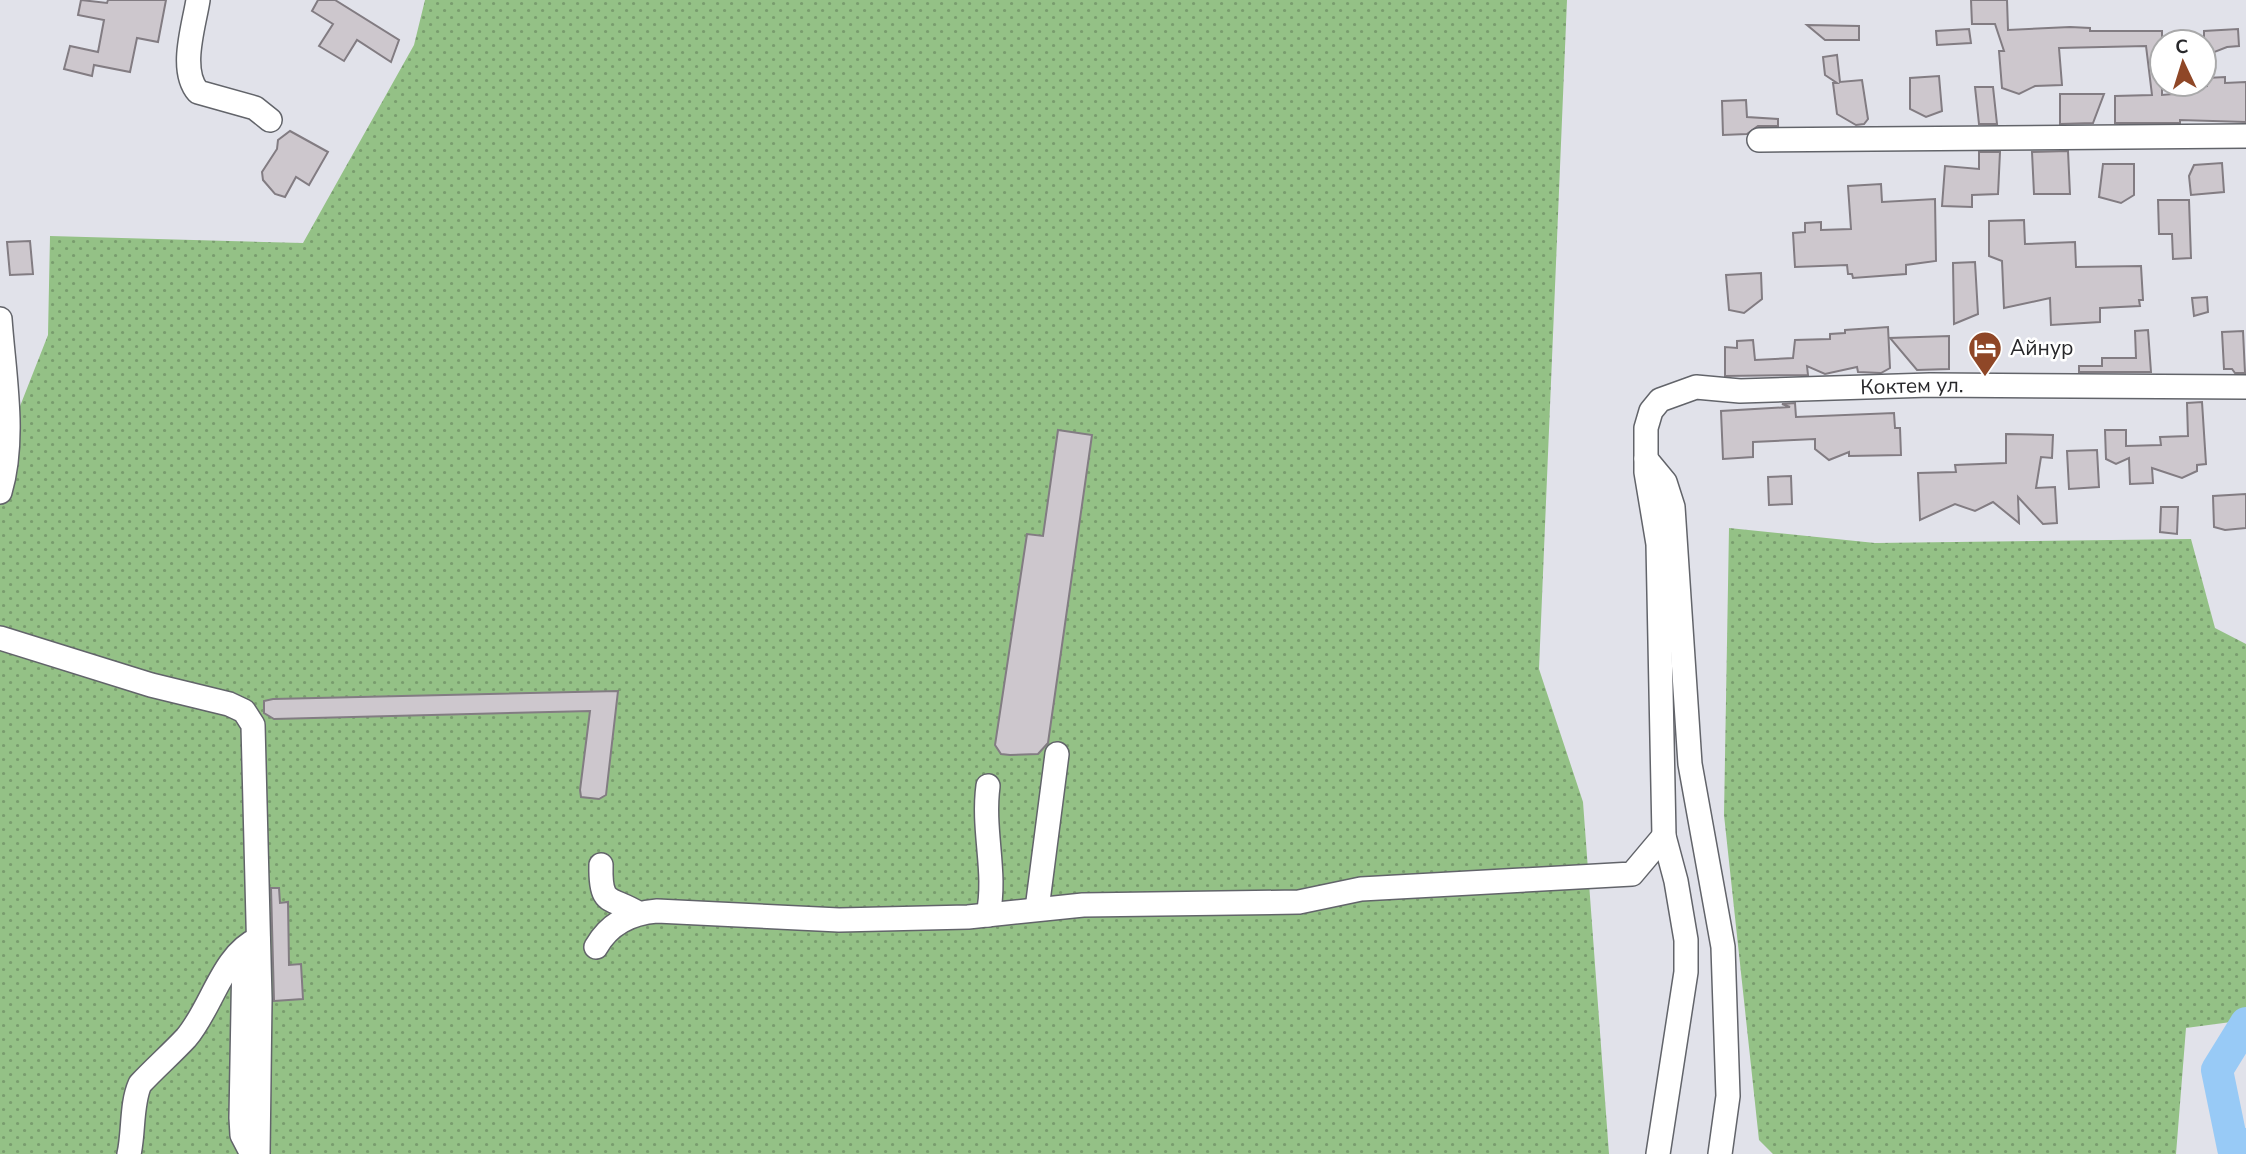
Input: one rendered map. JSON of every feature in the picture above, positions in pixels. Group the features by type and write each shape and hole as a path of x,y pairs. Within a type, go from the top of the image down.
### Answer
{"street":[{"path":"198,0 189,53 192,86 198,92 255,108 270,120"},
{"path":"1759,140 2246,136"},
{"path":"0,320 4,468 0,492"},
{"name":"Коктем ул.","path":"1658,1154 1686,972 1686,940 1676,881 1664,836 1658,544 1646,459 1646,428 1656,405 1681,390 1705,388 1740,391 1930,385 2246,387"},
{"path":"1646,459 1665,482 1673,507 1690,764 1723,947 1728,1096 1720,1154"},
{"path":"0,638 244,711 253,725 251,942 258,1154"},
{"path":"1037,909 1057,754"},
{"path":"988,786 985,833 993,892 988,915"},
{"path":"601,865 603,892 611,902 638,912 681,911 839,920 988,915 1121,904 1299,902 1361,889 1632,874 1648,851 1664,836"},
{"path":"596,947 604,934 638,912"},
{"path":"129,1154 135,1131 136,1093 141,1084 185,1038 207,1010 231,959 251,942"},
{"path":"251,942 241,1118 242,1135 252,1154"}],"green space":[{"path":"425,0 1567,0 1539,669 1583,802 1609,1154 0,1154 0,457 48,335 50,236 303,243 414,45"},
{"path":"1729,528 1875,543 2191,539 2215,628 2246,644 2246,1020 2186,1028 2176,1154 1773,1154 1759,1140 1724,815"}],"building":[{"path":"81,0 107,3 108,0 166,0 158,42 137,38 130,72 94,65 92,76 64,69 70,46 98,52 104,20 78,15"},
{"path":"318,0 335,0 399,40 391,62 357,40 344,61 319,46 333,24 312,11"},
{"path":"1971,0 2007,0 2008,30 2070,27 2090,28 2090,31 2148,31 2148,62 2146,46 2059,48 2062,85 2035,86 2019,94 2002,88 1999,51 2004,51 1995,24 1972,24"},
{"path":"1807,25 1859,26 1859,40 1825,40"},
{"path":"1969,29 1971,43 1937,45 1936,31"},
{"path":"2238,29 2239,46 2218,51 2218,30"},
{"path":"1837,55 1840,82 1862,80 1868,119 1864,124 1856,125 1837,114 1833,83 1837,83 1825,75 1823,57"},
{"path":"1939,76 1942,111 1926,117 1910,109 1910,78"},
{"path":"2218,77 2225,77 2225,83 2246,82 2246,122 2180,120 2180,123 2115,123 2115,96 2218,98"},
{"path":"1975,87 1993,87 1997,124 1979,124"},
{"path":"2060,94 2104,94 2093,123 2060,124"},
{"path":"1746,100 1747,117 1778,119 1778,126 1758,126 1747,134 1723,135 1722,101"},
{"path":"290,131 328,152 309,185 296,177 285,197 275,194 263,180 262,172 277,149 278,140"},
{"path":"2068,151 2070,194 2034,194 2032,152"},
{"path":"1979,152 2000,152 1998,194 1972,195 1972,207 1942,206 1945,166 1979,169"},
{"path":"2222,163 2224,192 2191,195 2189,176 2194,165"},
{"path":"2103,164 2134,164 2134,195 2121,203 2099,197"},
{"path":"1881,184 1882,202 1935,199 1936,261 1906,265 1906,274 1853,278 1852,274 1848,274 1847,265 1795,267 1793,233 1805,232 1805,223 1821,222 1821,230 1851,229 1848,186"},
{"path":"2158,200 2189,200 2191,258 2173,259 2172,234 2159,234"},
{"path":"2024,220 2025,244 2075,242 2076,267 2141,266 2143,300 2139,300 2140,306 2100,308 2100,322 2051,325 2050,298 2004,308 2002,261 1989,256 1989,221"},
{"path":"30,241 33,274 10,275 7,242"},
{"path":"1975,262 1978,314 1954,324 1953,263"},
{"path":"1761,273 1762,299 1744,313 1729,310 1726,275"},
{"path":"2207,297 2208,312 2194,316 2192,298"},
{"path":"1888,327 1890,368 1881,373 1858,372 1857,367 1825,374 1807,366 1808,375 1725,376 1725,347 1737,348 1737,341 1753,340 1755,360 1793,358 1795,340 1830,339 1830,334 1845,333 1845,330"},
{"path":"2148,330 2151,372 2079,372 2079,366 2102,366 2102,358 2136,358 2135,331"},
{"path":"2243,331 2245,373 2235,373 2232,369 2224,369 2222,332"},
{"path":"1949,336 1949,369 1917,370 1890,338"},
{"path":"2202,402 2206,464 2197,465 2197,471 2182,478 2152,468 2153,483 2130,484 2129,458 2116,464 2106,459 2105,430 2126,430 2126,446 2161,445 2160,437 2188,436 2187,403"},
{"path":"1795,403 1796,417 1894,413 1895,428 1900,428 1901,455 1849,456 1849,452 1829,460 1815,449 1815,439 1753,442 1753,457 1723,459 1721,411 1790,407 1782,404"},
{"path":"1058,430 1092,435 1048,743 1038,754 1001,754 995,745 1027,534 1043,536"},
{"path":"2006,434 2053,435 2052,458 2041,457 2036,488 2055,487 2057,523 2043,524 2018,497 2019,523 1993,502 1975,511 1955,504 1920,520 1918,473 1956,472 1955,465 2006,463"},
{"path":"2097,450 2099,487 2069,489 2067,451"},
{"path":"1791,476 1792,504 1769,505 1768,477"},
{"path":"2246,494 2246,528 2225,530 2214,527 2213,496"},
{"path":"2161,507 2178,507 2177,534 2160,532"},
{"path":"618,691 606,795 599,799 581,797 580,790 590,711 274,719 264,713 264,701 273,699"},
{"path":"271,888 279,888 280,903 288,902 289,965 301,964 303,999 274,1001"}],"waterway":[{"path":"2246,1023 2217,1070 2233,1148 2246,1144"}],"place":[{"name":"Айнур","path":"1985,378"}]}
